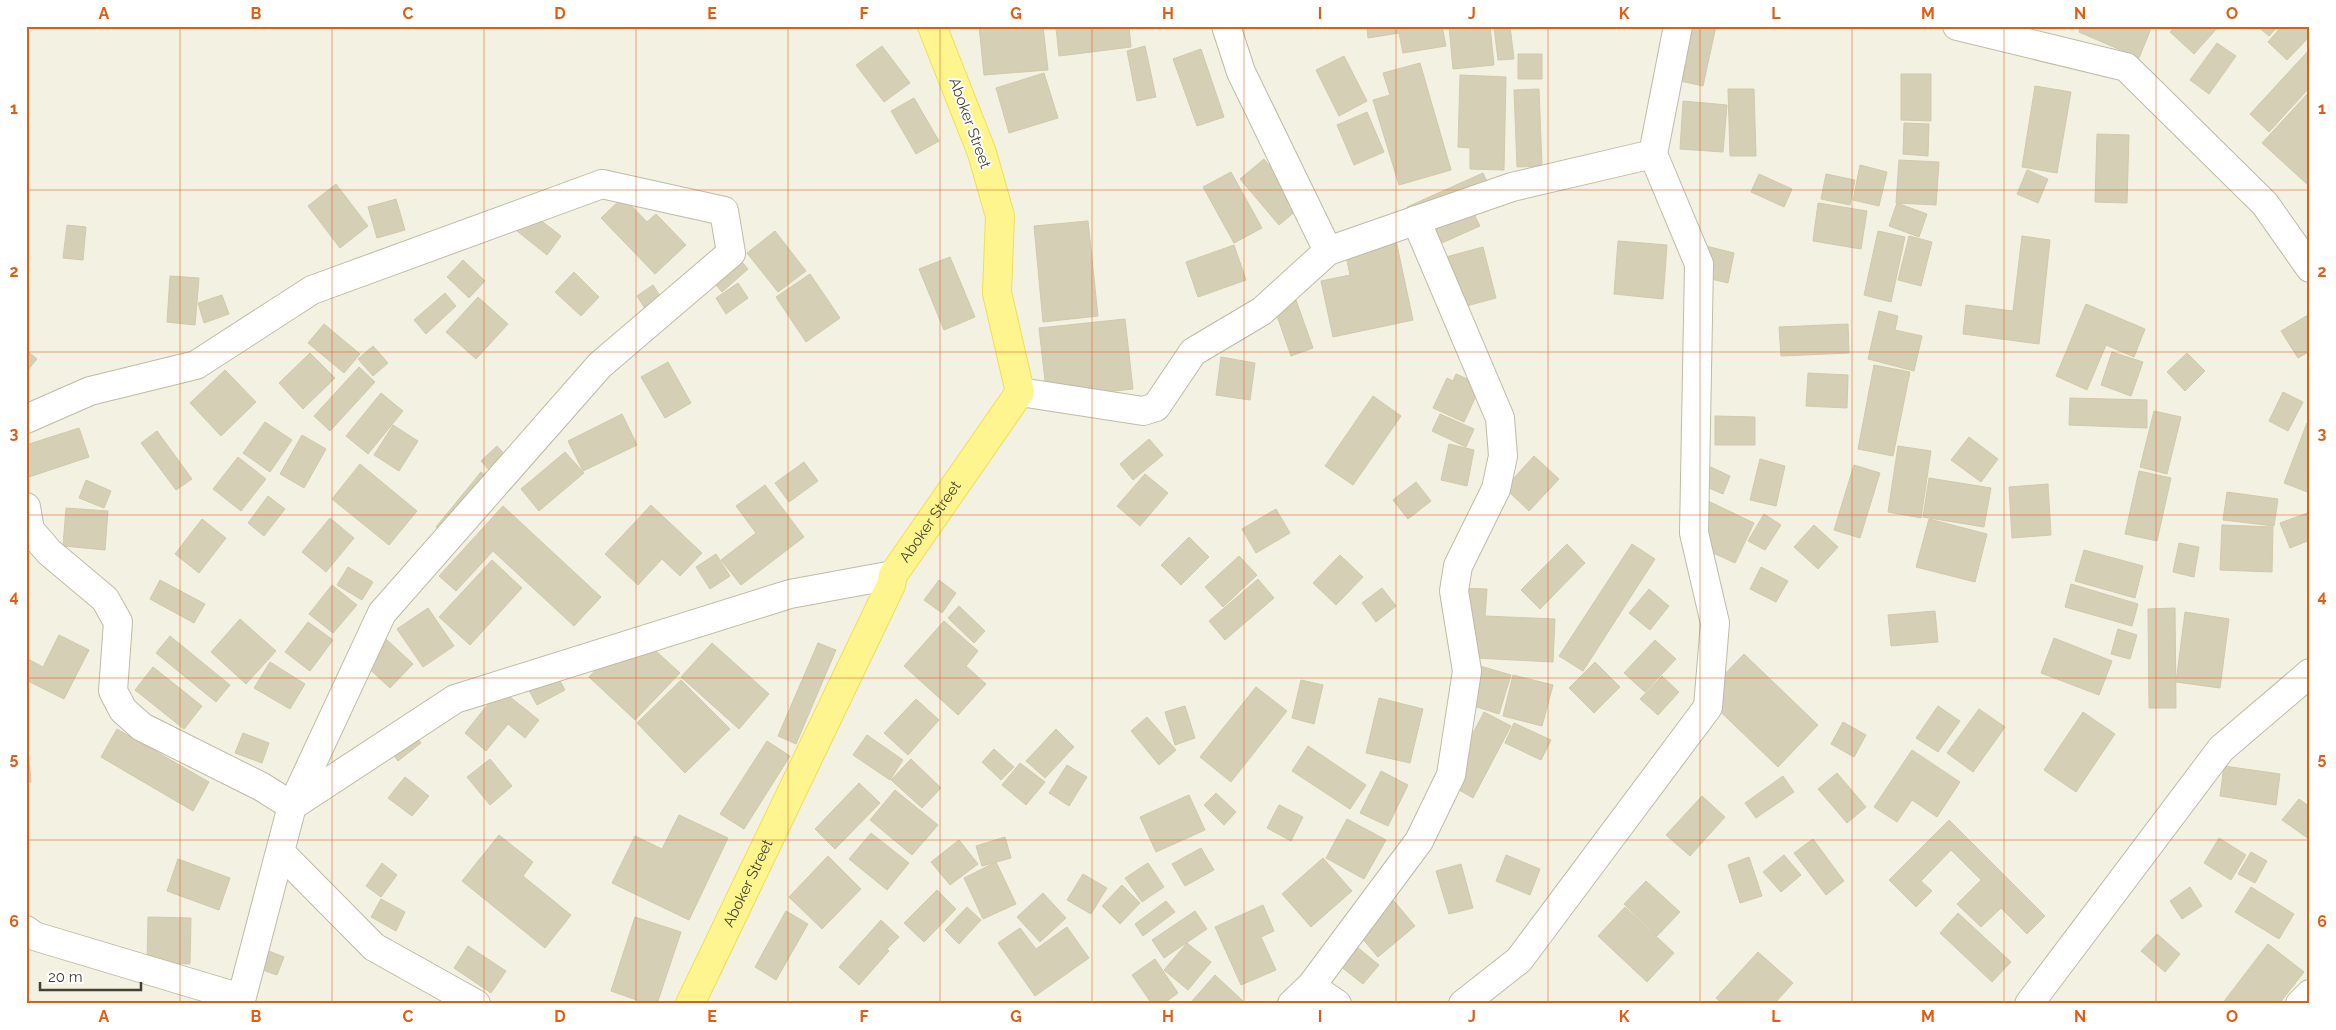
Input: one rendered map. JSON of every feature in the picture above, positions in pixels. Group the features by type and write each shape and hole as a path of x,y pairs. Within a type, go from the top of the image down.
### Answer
{"main road":[{"name":"Aboker Street","path":"690,1004 779,823 891,585 893,576 1020,392 997,293 1000,216 982,153 932,26"}],"street":[{"path":"1226,26 1241,72 1328,251"},
{"path":"1463,1004 1519,960 1708,707 1715,623 1694,534 1700,264 1653,154 1678,26"},
{"path":"1957,26 2126,66 2265,204 2310,268"},
{"path":"1020,392 1143,411 1156,407 1193,352 1262,311 1328,251 1512,186 1653,154"},
{"path":"26,419 90,391 196,365 312,290 602,184 724,211 731,253 600,365 382,613 292,806 240,1001 29,938"},
{"path":"1292,1004 1311,986 1419,841 1451,775 1467,671 1454,591 1458,566 1496,489 1503,456 1500,418 1416,220"},
{"path":"26,507 30,530 49,552 105,599 118,622 113,691 123,710 142,727 262,787 292,806"},
{"path":"292,806 455,699 790,594 893,576"},
{"path":"2029,1004 2221,749 2310,673"},
{"path":"281,853 374,947 476,1004"},
{"path":"1311,986 1337,1004"},
{"path":"2300,1004 2310,994"}],"building":[{"path":"979,26 1043,26 1048,70 984,75"},
{"path":"1129,26 1131,47 1059,56 1056,28"},
{"path":"1367,26 1442,26 1446,46 1403,53 1399,33 1368,38"},
{"path":"1449,26 1490,26 1494,65 1453,69"},
{"path":"1510,26 1514,59 1498,60 1494,27"},
{"path":"1688,26 1716,26 1703,86 1676,80"},
{"path":"2081,26 2152,26 2139,58 2079,32"},
{"path":"2176,26 2219,26 2194,54 2170,32"},
{"path":"2257,26 2278,26 2269,36"},
{"path":"2282,26 2306,26 2310,30 2310,36 2287,60 2268,42"},
{"path":"2217,43 2236,56 2209,94 2190,80"},
{"path":"882,46 910,83 884,102 856,65"},
{"path":"1145,46 1156,97 1137,101 1127,51"},
{"path":"1201,49 1224,117 1197,126 1173,59"},
{"path":"2310,49 2310,87 2269,132 2250,114"},
{"path":"1518,54 1542,54 1542,79 1518,79"},
{"path":"1344,56 1367,101 1339,116 1316,70"},
{"path":"1420,63 1451,170 1399,185 1373,100 1390,95 1383,73"},
{"path":"1044,73 1058,118 1009,133 996,88"},
{"path":"1901,74 1931,74 1931,121 1901,120"},
{"path":"1460,75 1506,77 1504,170 1470,169 1470,148 1458,147"},
{"path":"2035,86 2071,92 2057,173 2022,167"},
{"path":"1539,89 1542,166 1517,167 1514,90"},
{"path":"1728,89 1754,89 1756,156 1730,156"},
{"path":"2310,91 2310,185 2309,186 2262,143"},
{"path":"914,98 939,141 916,154 891,111"},
{"path":"1683,101 1727,105 1723,152 1680,149"},
{"path":"1367,112 1384,152 1354,165 1337,125"},
{"path":"1904,123 1929,124 1928,156 1903,154"},
{"path":"2097,134 2129,135 2127,203 2095,202"},
{"path":"1264,159 1303,205 1279,225 1240,179"},
{"path":"1899,160 1939,162 1936,205 1896,203"},
{"path":"1860,165 1887,172 1879,206 1853,200"},
{"path":"2027,170 2048,179 2038,203 2017,194"},
{"path":"1231,172 1262,228 1234,243 1203,187"},
{"path":"1483,173 1494,197 1471,208 1480,226 1426,250 1407,207"},
{"path":"1759,174 1792,189 1784,207 1751,192"},
{"path":"1826,174 1855,180 1850,205 1821,199"},
{"path":"336,184 368,226 340,248 308,206"},
{"path":"623,197 647,222 656,214 686,245 655,274 601,218"},
{"path":"396,199 405,230 377,238 368,207"},
{"path":"1818,203 1867,211 1861,249 1813,241"},
{"path":"1897,203 1927,214 1919,237 1889,226"},
{"path":"526,209 561,236 547,255 512,227"},
{"path":"1088,221 1098,316 1043,322 1034,226"},
{"path":"67,225 86,227 83,260 63,258"},
{"path":"775,231 806,271 778,292 747,253"},
{"path":"1394,231 1413,320 1333,337 1321,281 1350,275 1343,242"},
{"path":"1878,231 1905,237 1891,302 1864,295"},
{"path":"1909,236 1932,242 1921,286 1898,280"},
{"path":"2022,236 2050,240 2039,344 1963,334 1966,305 2013,311"},
{"path":"1618,241 1667,245 1663,299 1614,294"},
{"path":"1234,245 1246,280 1198,297 1186,262"},
{"path":"1706,246 1734,253 1728,283 1699,276"},
{"path":"1483,247 1496,298 1459,308 1446,257"},
{"path":"735,254 748,269 722,292 709,277"},
{"path":"950,257 975,317 944,330 919,269"},
{"path":"463,260 485,281 469,298 447,277"},
{"path":"574,272 599,297 581,316 555,292"},
{"path":"810,274 840,318 806,342 776,297"},
{"path":"170,276 199,278 195,325 167,322"},
{"path":"738,283 748,298 726,314 716,298"},
{"path":"1290,283 1313,348 1291,356 1268,290"},
{"path":"653,285 667,307 651,318 637,296"},
{"path":"445,293 456,306 426,334 414,320"},
{"path":"222,295 229,314 204,323 198,303"},
{"path":"478,297 508,324 476,359 446,332"},
{"path":"2086,304 2145,329 2134,357 2106,345 2087,390 2056,376"},
{"path":"1879,311 1898,316 1895,330 1922,336 1914,371 1868,359"},
{"path":"2308,315 2310,351 2298,358 2281,331"},
{"path":"1125,319 1133,389 1047,398 1039,328"},
{"path":"324,324 360,354 344,373 308,343"},
{"path":"1848,324 1849,353 1781,356 1779,327"},
{"path":"373,346 388,363 373,376 358,359"},
{"path":"26,350 37,359 26,372"},
{"path":"2112,352 2143,362 2131,396 2101,385"},
{"path":"310,353 335,378 303,409 279,383"},
{"path":"2187,353 2205,371 2185,391 2167,372"},
{"path":"1221,357 1255,363 1250,400 1216,395"},
{"path":"668,362 691,403 665,418 641,377"},
{"path":"1874,365 1910,372 1893,456 1858,449"},
{"path":"359,367 375,382 330,431 314,416"},
{"path":"225,370 256,402 221,436 190,403"},
{"path":"1808,373 1848,375 1847,408 1806,406"},
{"path":"1456,374 1481,385 1464,422 1433,408 1447,378 1453,381"},
{"path":"2283,392 2303,402 2288,431 2269,421"},
{"path":"381,393 403,411 368,454 346,436"},
{"path":"1373,396 1401,416 1353,485 1325,466"},
{"path":"2070,398 2147,400 2147,428 2069,425"},
{"path":"2154,411 2181,417 2167,474 2140,467"},
{"path":"622,414 637,445 583,471 568,441"},
{"path":"1440,414 1474,429 1466,447 1432,431"},
{"path":"1715,416 1755,417 1755,445 1715,445"},
{"path":"265,422 292,440 270,472 243,453"},
{"path":"2307,423 2310,424 2310,493 2284,483"},
{"path":"393,425 418,441 399,471 374,455"},
{"path":"79,428 89,457 26,478 26,445"},
{"path":"157,431 192,479 176,490 141,443"},
{"path":"302,435 326,449 304,488 280,474"},
{"path":"1969,437 1998,459 1981,482 1951,460"},
{"path":"1149,439 1163,455 1133,480 1120,464"},
{"path":"1449,444 1474,450 1467,486 1441,480"},
{"path":"497,446 523,475 507,490 481,461"},
{"path":"1898,446 1931,451 1921,518 1888,512"},
{"path":"565,452 584,473 539,511 521,489"},
{"path":"1534,456 1559,479 1529,511 1505,488"},
{"path":"238,457 266,479 241,511 213,489"},
{"path":"1760,459 1785,466 1776,506 1750,500"},
{"path":"804,462 818,481 789,502 775,483"},
{"path":"360,464 417,511 389,545 332,499"},
{"path":"1704,464 1730,476 1723,494 1697,483"},
{"path":"1854,465 1880,473 1860,538 1834,530"},
{"path":"2139,471 2171,478 2157,541 2125,534"},
{"path":"481,472 495,485 451,539 436,527"},
{"path":"1145,474 1168,493 1140,526 1117,506"},
{"path":"1929,478 1991,488 1984,527 1923,517"},
{"path":"86,480 111,491 104,508 79,498"},
{"path":"1416,482 1431,501 1408,519 1393,500"},
{"path":"2048,484 2051,535 2012,538 2009,487"},
{"path":"765,485 804,537 741,585 721,560 756,533 736,506"},
{"path":"2227,492 2278,499 2274,526 2223,520"},
{"path":"268,496 285,509 264,536 248,523"},
{"path":"1706,500 1754,523 1735,563 1687,541"},
{"path":"651,505 702,553 680,576 662,559 638,585 605,554"},
{"path":"503,506 601,597 574,626 493,551 456,591 439,576"},
{"path":"66,508 108,511 105,550 63,546"},
{"path":"1276,509 1290,533 1256,553 1242,529"},
{"path":"2310,512 2310,540 2290,548 2280,523"},
{"path":"1764,514 1781,525 1765,550 1748,541"},
{"path":"330,518 354,538 326,572 302,552"},
{"path":"202,519 226,538 199,573 175,554"},
{"path":"1929,519 1987,534 1975,582 1916,567"},
{"path":"1814,525 1838,547 1818,569 1794,547"},
{"path":"2222,525 2273,527 2272,572 2220,570"},
{"path":"1189,537 1209,557 1181,585 1161,565"},
{"path":"2179,543 2199,547 2194,577 2173,572"},
{"path":"1567,544 1585,563 1540,609 1521,590"},
{"path":"1632,544 1655,559 1583,671 1559,656"},
{"path":"2084,550 2143,566 2135,598 2075,581"},
{"path":"716,554 730,576 710,589 696,567"},
{"path":"1340,555 1363,577 1336,605 1313,583"},
{"path":"1239,556 1257,575 1223,607 1205,587"},
{"path":"492,560 522,588 470,645 439,617"},
{"path":"348,567 373,582 362,600 337,585"},
{"path":"1761,567 1788,581 1776,602 1750,589"},
{"path":"1258,579 1274,598 1225,640 1209,621"},
{"path":"160,580 205,604 194,623 150,599"},
{"path":"939,580 956,593 942,613 924,600"},
{"path":"2071,584 2138,604 2132,626 2065,607"},
{"path":"332,585 357,605 333,633 309,614"},
{"path":"1382,588 1396,606 1376,622 1362,603"},
{"path":"1458,588 1487,589 1485,616 1555,619 1553,662 1455,657"},
{"path":"1649,589 1669,606 1650,630 1629,613"},
{"path":"959,606 985,631 974,643 948,618"},
{"path":"428,608 454,646 423,667 397,629"},
{"path":"2175,608 2176,708 2149,708 2148,609"},
{"path":"1935,611 1938,642 1891,646 1888,615"},
{"path":"2185,612 2229,619 2220,688 2176,682"},
{"path":"240,619 276,651 246,684 211,652"},
{"path":"944,621 978,651 966,666 986,684 958,715 904,666"},
{"path":"308,622 333,640 310,671 285,652"},
{"path":"2118,629 2137,635 2130,659 2111,654"},
{"path":"633,630 680,673 635,720 589,677"},
{"path":"59,635 89,650 64,699 26,680 26,658 43,667"},
{"path":"170,636 230,685 216,702 156,653"},
{"path":"2054,638 2112,661 2099,695 2041,673"},
{"path":"386,639 413,664 390,688 363,663"},
{"path":"1655,640 1676,659 1645,692 1624,673"},
{"path":"712,643 769,694 739,729 681,677"},
{"path":"818,643 836,650 796,744 778,736"},
{"path":"1744,654 1818,725 1778,767 1704,696"},
{"path":"270,662 305,684 290,709 254,688"},
{"path":"1595,662 1620,687 1594,713 1569,688"},
{"path":"1473,664 1511,675 1499,714 1461,702"},
{"path":"153,667 202,706 184,729 135,690"},
{"path":"553,668 565,690 537,705 525,683"},
{"path":"1513,675 1553,685 1542,726 1503,716"},
{"path":"1662,676 1679,692 1658,715 1640,699"},
{"path":"681,680 730,729 685,773 637,723"},
{"path":"1301,680 1323,685 1314,724 1292,718"},
{"path":"1256,687 1287,711 1231,782 1200,757"},
{"path":"500,689 539,720 525,738 508,724 486,751 465,733"},
{"path":"1379,698 1423,709 1410,763 1366,753"},
{"path":"916,699 939,720 908,755 884,733"},
{"path":"1185,706 1195,738 1175,745 1165,712"},
{"path":"1938,706 1960,721 1938,752 1916,738"},
{"path":"1979,709 2005,727 1973,772 1947,753"},
{"path":"1484,712 1511,726 1473,798 1447,783"},
{"path":"2083,712 2115,734 2076,792 2044,770"},
{"path":"1147,717 1176,750 1159,765 1131,731"},
{"path":"1843,722 1866,735 1854,757 1831,744"},
{"path":"1514,723 1551,740 1541,760 1505,743"},
{"path":"407,725 421,743 398,761 383,742"},
{"path":"26,726 31,782 26,783"},
{"path":"117,729 209,782 193,811 101,757"},
{"path":"1056,729 1074,747 1045,778 1026,761"},
{"path":"243,733 269,743 262,763 235,753"},
{"path":"867,735 903,760 890,780 853,755"},
{"path":"767,741 790,756 744,829 720,814"},
{"path":"1308,746 1366,785 1350,809 1292,771"},
{"path":"994,749 1014,767 1001,780 982,762"},
{"path":"1912,750 1960,782 1937,817 1912,800 1897,822 1874,807"},
{"path":"490,759 512,786 490,805 467,777"},
{"path":"911,759 941,788 922,808 891,780"},
{"path":"1020,763 1045,782 1026,805 1002,785"},
{"path":"1067,765 1087,777 1069,806 1049,793"},
{"path":"2224,766 2280,774 2276,805 2220,796"},
{"path":"1381,771 1408,785 1388,826 1360,813"},
{"path":"1837,773 1866,807 1847,823 1818,789"},
{"path":"1783,776 1794,792 1756,818 1745,803"},
{"path":"405,777 429,796 412,816 388,798"},
{"path":"859,783 880,803 835,849 815,829"},
{"path":"895,790 938,825 912,855 870,820"},
{"path":"1216,793 1236,812 1224,825 1204,805"},
{"path":"1189,795 1205,830 1156,852 1140,817"},
{"path":"1702,796 1725,817 1690,856 1666,835"},
{"path":"2299,799 2310,807 2309,839 2282,820"},
{"path":"1279,805 1303,817 1291,841 1267,828"},
{"path":"679,815 728,838 689,920 612,883 635,836 662,849"},
{"path":"1347,819 1386,840 1364,879 1326,858"},
{"path":"1949,820 2045,916 2027,934 2001,908 1981,927 1957,904 1981,880 1951,850 1921,881 1932,891 1916,907 1889,880"},
{"path":"871,833 909,863 887,890 849,859"},
{"path":"499,835 533,862 523,876 571,915 545,948 462,881"},
{"path":"1005,837 1011,858 982,866 976,846"},
{"path":"2219,838 2246,855 2231,880 2204,863"},
{"path":"1813,839 1844,881 1826,895 1794,853"},
{"path":"959,840 978,864 950,885 931,862"},
{"path":"1201,848 1214,870 1185,886 1172,864"},
{"path":"2251,852 2267,861 2255,883 2238,874"},
{"path":"1506,855 1540,869 1530,895 1496,881"},
{"path":"1784,855 1801,875 1781,892 1763,872"},
{"path":"828,856 861,889 822,929 789,897"},
{"path":"1749,857 1762,896 1740,903 1728,865"},
{"path":"1323,858 1352,891 1311,927 1282,894"},
{"path":"178,859 230,878 219,910 167,891"},
{"path":"996,862 1016,904 983,919 964,878"},
{"path":"382,863 397,875 381,897 366,886"},
{"path":"1148,863 1164,887 1142,902 1125,878"},
{"path":"1461,864 1473,908 1449,914 1436,871"},
{"path":"1083,874 1107,888 1091,914 1067,900"},
{"path":"1646,881 1680,912 1657,936 1624,904"},
{"path":"1122,885 1140,903 1120,924 1102,906"},
{"path":"2190,887 2202,906 2182,919 2170,901"},
{"path":"2251,887 2294,914 2279,939 2235,912"},
{"path":"1383,888 1415,926 1378,957 1361,937 1376,925 1361,906"},
{"path":"937,890 956,909 924,942 904,923"},
{"path":"1043,893 1066,918 1040,942 1017,917"},
{"path":"381,899 405,912 396,931 371,917"},
{"path":"1166,901 1175,912 1143,936 1135,924"},
{"path":"1263,905 1274,931 1261,937 1276,970 1241,985 1215,927"},
{"path":"967,907 981,920 959,944 945,930"},
{"path":"1625,907 1674,953 1647,982 1598,936"},
{"path":"786,911 808,924 776,980 755,967"},
{"path":"1195,911 1207,929 1164,958 1152,940"},
{"path":"1958,913 2011,962 1992,982 1940,933"},
{"path":"148,917 191,918 190,964 147,962"},
{"path":"635,917 681,932 657,1004 648,1004 611,991"},
{"path":"881,920 899,937 887,949 889,951 859,985 839,967"},
{"path":"1067,927 1089,958 1035,996 998,943 1020,928 1036,949"},
{"path":"2157,934 2180,954 2165,972 2141,951"},
{"path":"1351,942 1379,965 1363,984 1335,962"},
{"path":"1187,943 1211,962 1188,990 1164,970"},
{"path":"2268,944 2304,972 2279,1004 2222,1004"},
{"path":"468,946 506,971 491,993 454,968"},
{"path":"261,948 284,957 277,975 254,967"},
{"path":"1758,952 1793,983 1774,1004 1723,1004 1716,998"},
{"path":"1155,959 1178,993 1163,1004 1152,1004 1132,975"},
{"path":"1215,975 1244,1002 1242,1004 1195,1004 1192,1001"}]}
